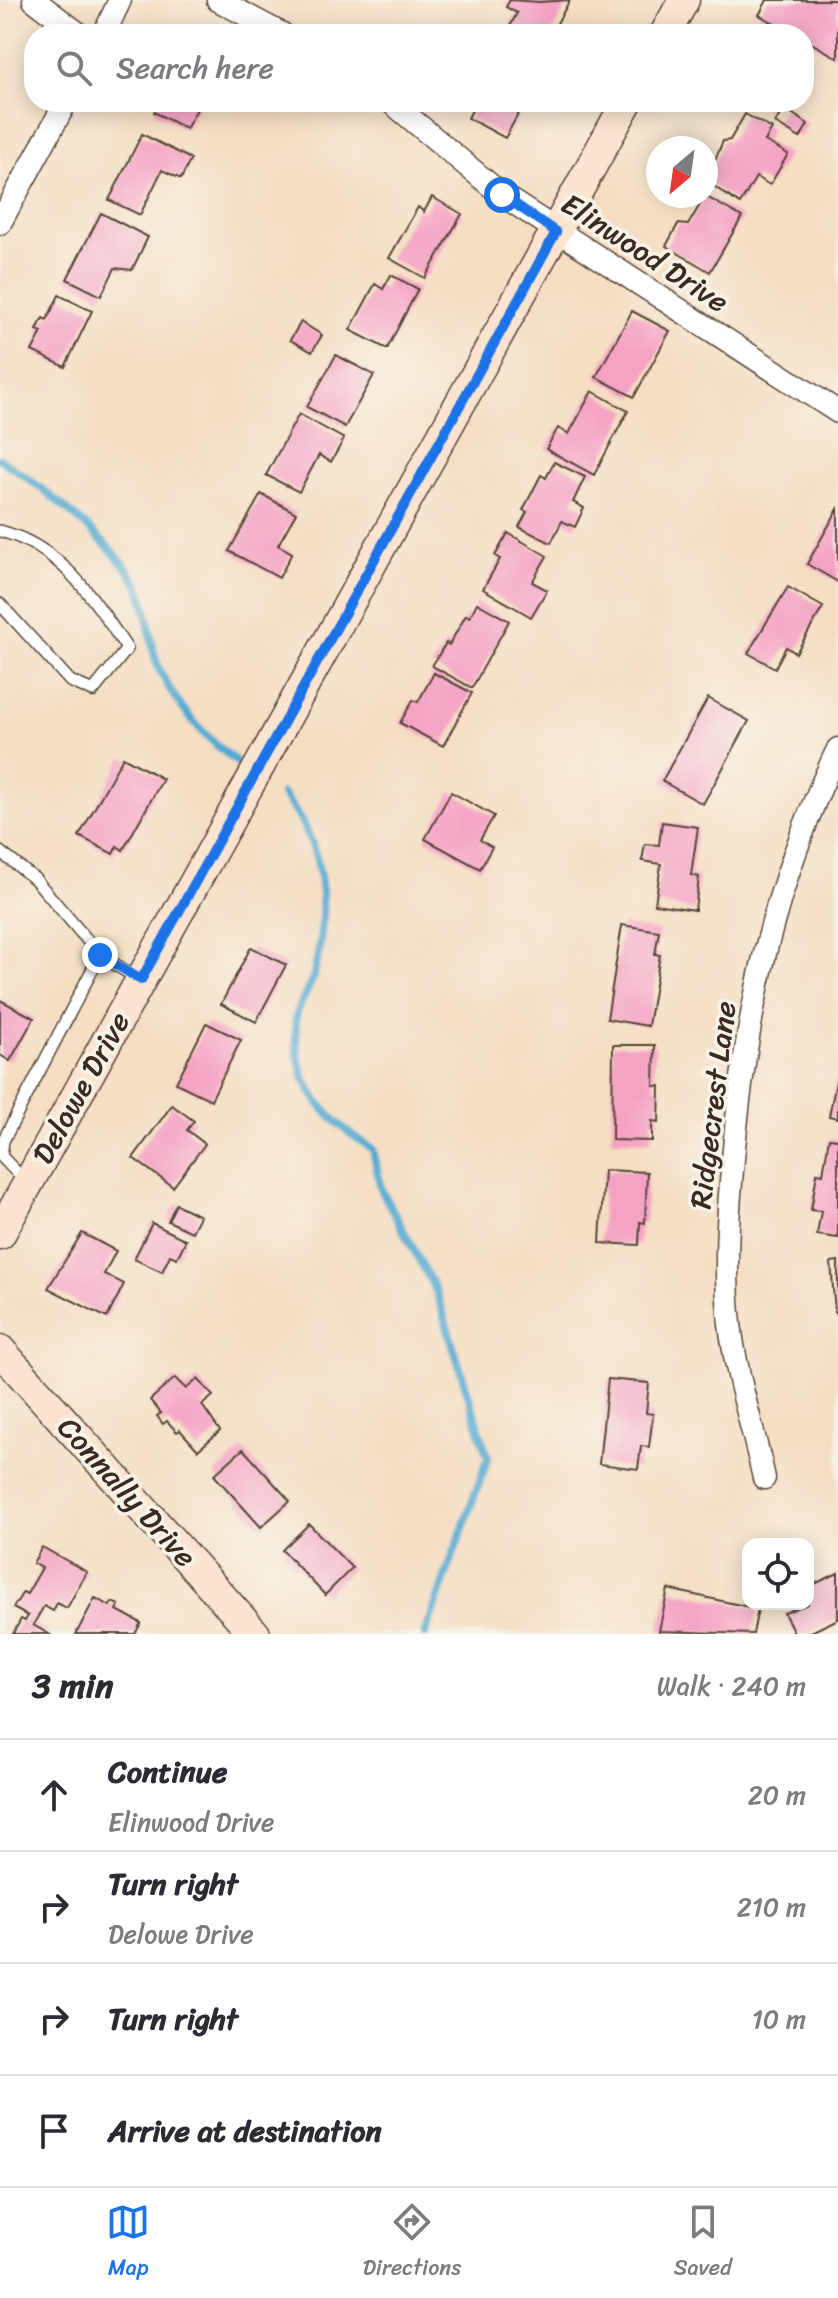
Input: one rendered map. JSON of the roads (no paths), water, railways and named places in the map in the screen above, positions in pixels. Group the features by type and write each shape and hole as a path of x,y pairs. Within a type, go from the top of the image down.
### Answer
{"street":[{"path":"34,0 66,24"},
{"path":"109,24 120,0"},
{"path":"218,0 263,24"},
{"path":"671,24 684,0"},
{"path":"0,223 61,112"},
{"name":"Elinwood Drive","path":"403,112 502,195 838,412"},
{"name":"Delowe Drive","path":"0,1234 622,112"},
{"name":"Ridgecrest Lane","path":"764,1478 730,1324 728,1214 741,1063 768,931 808,814 838,749"},
{"name":"Connally Drive","path":"0,1350 255,1634"}],"lane":[{"path":"0,531 22,537 81,581 127,649 93,691 70,681 0,604"},
{"path":"0,852 35,879 100,955 141,980"},
{"path":"28,1183 1,1156 3,1141 100,955"}],"waterway":[{"path":"0,459 78,519 132,575 144,602 158,665 169,688 197,725 242,766"},
{"path":"282,794 308,835 316,857 322,902 322,926 314,974 296,1020 298,1058 310,1090 320,1104 344,1128 373,1149 381,1189 436,1291 488,1458 425,1634"}]}
